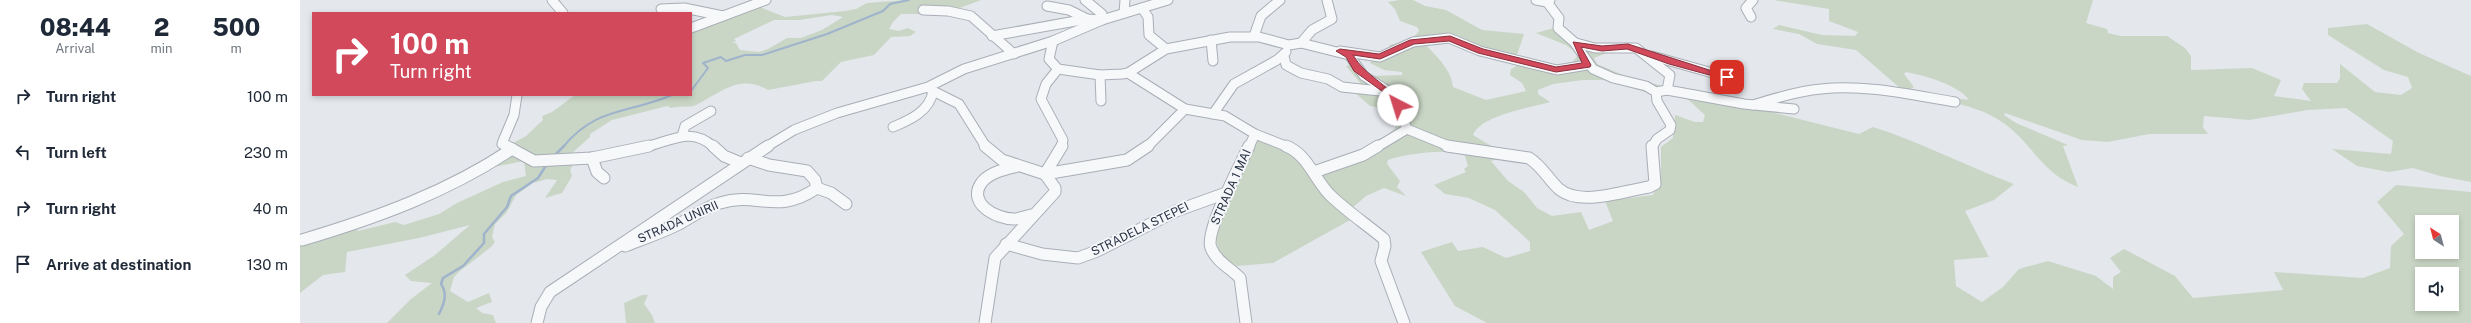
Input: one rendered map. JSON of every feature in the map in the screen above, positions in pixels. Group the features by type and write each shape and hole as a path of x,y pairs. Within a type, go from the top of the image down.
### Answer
{"street":[{"path":"552,0 561,12"},
{"path":"692,28 763,0"},
{"path":"1085,0 1102,14 1102,20"},
{"path":"1124,13 1125,0"},
{"name":"STRADA UNIRII","path":"537,323 541,307 550,292 721,179 745,160 794,130 814,121 930,89 957,72 1053,41 1102,20 1168,0"},
{"path":"1254,36 1262,16 1280,0"},
{"path":"1301,43 1312,30 1332,19 1327,0"},
{"path":"1536,0 1548,1 1559,18 1558,28 1564,36 1576,43 1602,48 1628,47 1727,77"},
{"path":"1751,17 1746,8 1753,0"},
{"name":"STRADA UNIRII","path":"1047,6 1068,10 1088,19"},
{"path":"661,9 684,8 723,16"},
{"path":"1142,8 1148,17 1149,35 1166,48"},
{"path":"923,10 948,11 971,16 1014,54"},
{"name":"STRADA UNIRII","path":"992,36 1088,19 1102,20"},
{"path":"1053,41 1049,59 1058,69 1100,75 1128,73 1166,48 1212,40 1254,36 1289,45 1301,43 1340,51 1380,56 1413,42 1450,38 1480,51 1556,70 1587,65"},
{"path":"1212,40 1213,61"},
{"path":"1576,43 1587,65 1607,76 1655,91 1667,90 1753,105 1794,109"},
{"path":"1213,114 1228,91 1236,83 1284,56 1289,45"},
{"path":"1340,51 1349,55 1364,76 1389,92 1397,101 1407,129 1447,146 1471,151 1529,158 1540,165 1552,182 1567,195 1589,199 1642,190 1654,184 1652,146 1657,139 1670,130 1671,125 1657,101 1655,91"},
{"path":"1644,53 1670,75 1667,90"},
{"path":"1284,56 1286,65 1301,73 1328,79 1342,87 1389,92"},
{"path":"1045,174 1063,144 1063,140 1041,99 1046,84 1058,69"},
{"path":"893,127 908,121 921,112 930,101 930,89 959,104 987,149 1002,160 1045,174 1132,158 1146,149 1168,124 1185,109 1128,73"},
{"path":"1100,75 1099,83 1101,101"},
{"path":"1753,105 1788,94 1833,88 1887,92 1955,102"},
{"path":"517,96 516,111 512,122 505,130 502,144 534,160 592,158 649,146 682,136 706,139 724,156 776,166 803,168 812,174 817,188 831,193 846,204"},
{"name":"STRADA 1 MAI","path":"1185,109 1231,119 1255,134 1291,148 1314,172 1328,193 1384,239 1385,246 1381,262 1404,323"},
{"path":"682,136 685,126 711,112"},
{"path":"1314,172 1363,155 1407,129"},
{"name":"STRADA 1 MAI","path":"1246,323 1240,278 1231,269 1218,261 1210,246 1210,235 1226,193 1255,134"},
{"path":"302,240 358,224 405,204 474,174 512,149"},
{"path":"592,158 597,172 604,178"},
{"path":"1020,165 986,176 979,183 976,192 978,200 993,215 1001,219 1019,220 1038,212"},
{"path":"984,323 995,258 1006,244 1038,212 1055,192 1055,188 1045,174"},
{"name":"STRADA UNIRII","path":"609,252 674,226 712,205 735,201 764,204 783,203 801,198 817,188"},
{"name":"STRADELA STEPEI","path":"1006,244 1066,259 1078,258 1091,254 1130,233 1203,199 1226,193"}],"green space":[{"path":"905,0 981,0 957,9 922,12 919,14 901,14 893,22 889,29 899,31 908,28 916,32 910,36 891,37 874,55 841,62 822,81 768,90 757,85 738,84 721,91 694,106 671,108 667,106 612,120 590,134 590,137 571,154 574,163 570,170 572,176 562,193 545,198 557,180 547,179 533,183 516,195 507,212 495,224 492,237 495,242 491,247 454,277 450,291 468,302 489,293 492,302 476,308 482,313 493,315 496,323 387,323 411,299 432,283 411,281 405,275 435,255 470,225 419,238 347,252 345,272 323,275 300,293 300,246 356,227 358,231 395,222 404,225 439,214 457,203 503,182 526,176 524,161 484,169 501,156 500,150 526,136 543,120 542,116 552,112 574,96 692,96 692,27 710,18 701,16 721,15 762,5 762,8 785,17 856,9 867,3","holes":["832,15 843,17 822,30 801,38 787,38 768,49 759,52 740,50 736,43 732,43 736,41 734,39 774,20 799,20"]},
{"path":"1413,0 1425,6 1446,10 1482,30 1524,34 1517,55 1510,59 1464,50 1453,43 1425,44 1446,69 1452,81 1453,87 1486,100 1526,91 1522,83 1510,75 1511,69 1521,63 1553,68 1568,65 1574,61 1578,54 1566,45 1536,33 1554,28 1587,44 1632,44 1650,52 1646,56 1633,51 1620,50 1594,58 1597,64 1630,78 1663,86 1667,81 1673,82 1671,87 1859,134 1873,127 1909,140 2014,184 1994,200 1965,211 1989,257 1954,260 1956,286 1982,302 2003,287 2019,269 2048,261 2096,276 2113,289 2113,277 2121,272 2110,258 2124,249 2175,276 2193,298 2283,290 2274,272 2363,278 2390,268 2391,246 2404,234 2377,202 2396,185 2471,192 2471,323 1487,323 1455,306 1421,252 1452,242 1458,251 1483,247 1506,258 1530,251 1530,242 1495,210 1469,198 1445,194 1434,185 1466,172 1464,169 1468,166 1464,153 1455,152 1415,154 1388,160 1387,164 1400,181 1397,187 1406,196 1384,188 1366,196 1351,209 1359,215 1273,263 1237,266 1220,254 1215,237 1234,186 1257,139 1264,140 1270,134 1297,148 1316,166 1334,164 1378,141 1378,139 1385,138 1396,127 1396,114 1390,109 1370,106 1353,91 1361,84 1346,66 1350,65 1344,56 1362,66 1372,76 1402,75 1402,72 1384,70 1370,63 1376,54 1391,49 1389,45 1409,39 1416,35 1419,31 1417,27 1400,21 1395,9 1388,2","holes":["1583,80 1605,80 1645,92 1684,96 1705,115 1703,122 1695,122 1675,115 1673,138 1661,147 1661,174 1653,195 1605,201 1613,221 1589,230 1581,212 1552,216 1537,208 1524,192 1508,181 1491,161 1501,158 1493,147 1473,135 1478,128 1496,117 1550,102 1538,94 1538,90 1553,84"]},
{"path":"1774,0 2093,0 2086,23 2107,29 2108,33 2121,36 2167,36 2185,48 2191,56 2191,70 2252,68 2281,80 2274,96 2311,101 2302,89 2304,83 2337,83 2340,78 2340,64 2375,92 2401,95 2412,88 2408,77 2384,70 2328,35 2328,28 2367,24 2419,53 2471,76 2471,182 2440,176 2413,168 2389,172 2357,166 2332,149 2391,154 2393,141 2346,108 2308,110 2249,120 2204,116 2203,127 2208,134 2149,134 2108,142 2082,140 2005,113 2004,115 2016,123 2068,145 2063,146 2078,187 2056,175 2015,132 1998,119 1976,109 1945,101 1945,97 1969,100 1949,85 1931,78 1906,72 1904,74 1914,87 1909,90 1900,88 1856,50 1817,44 1799,34 1773,29 1779,25 1822,35 1855,36 1858,32 1829,21 1829,9"},
{"path":"642,295 648,295 644,304 652,315 655,323 626,323 624,303"}],"waterway":[{"path":"692,90 708,68 703,63 721,57 726,61 745,55 762,55 827,34 883,11 890,4 909,0"},
{"path":"555,155 588,124 614,113 669,96"},
{"path":"439,314 445,295 441,284 443,278 463,266 484,243 484,234 507,207 511,196 538,178 547,164"}],"route":[{"path":"1398,105 1397,101 1389,92 1364,76 1357,69 1349,55 1340,51 1380,56 1413,42 1450,38 1480,51 1556,70 1587,65 1582,58 1576,43 1594,48 1636,48 1644,53 1672,62 1727,77"}]}
